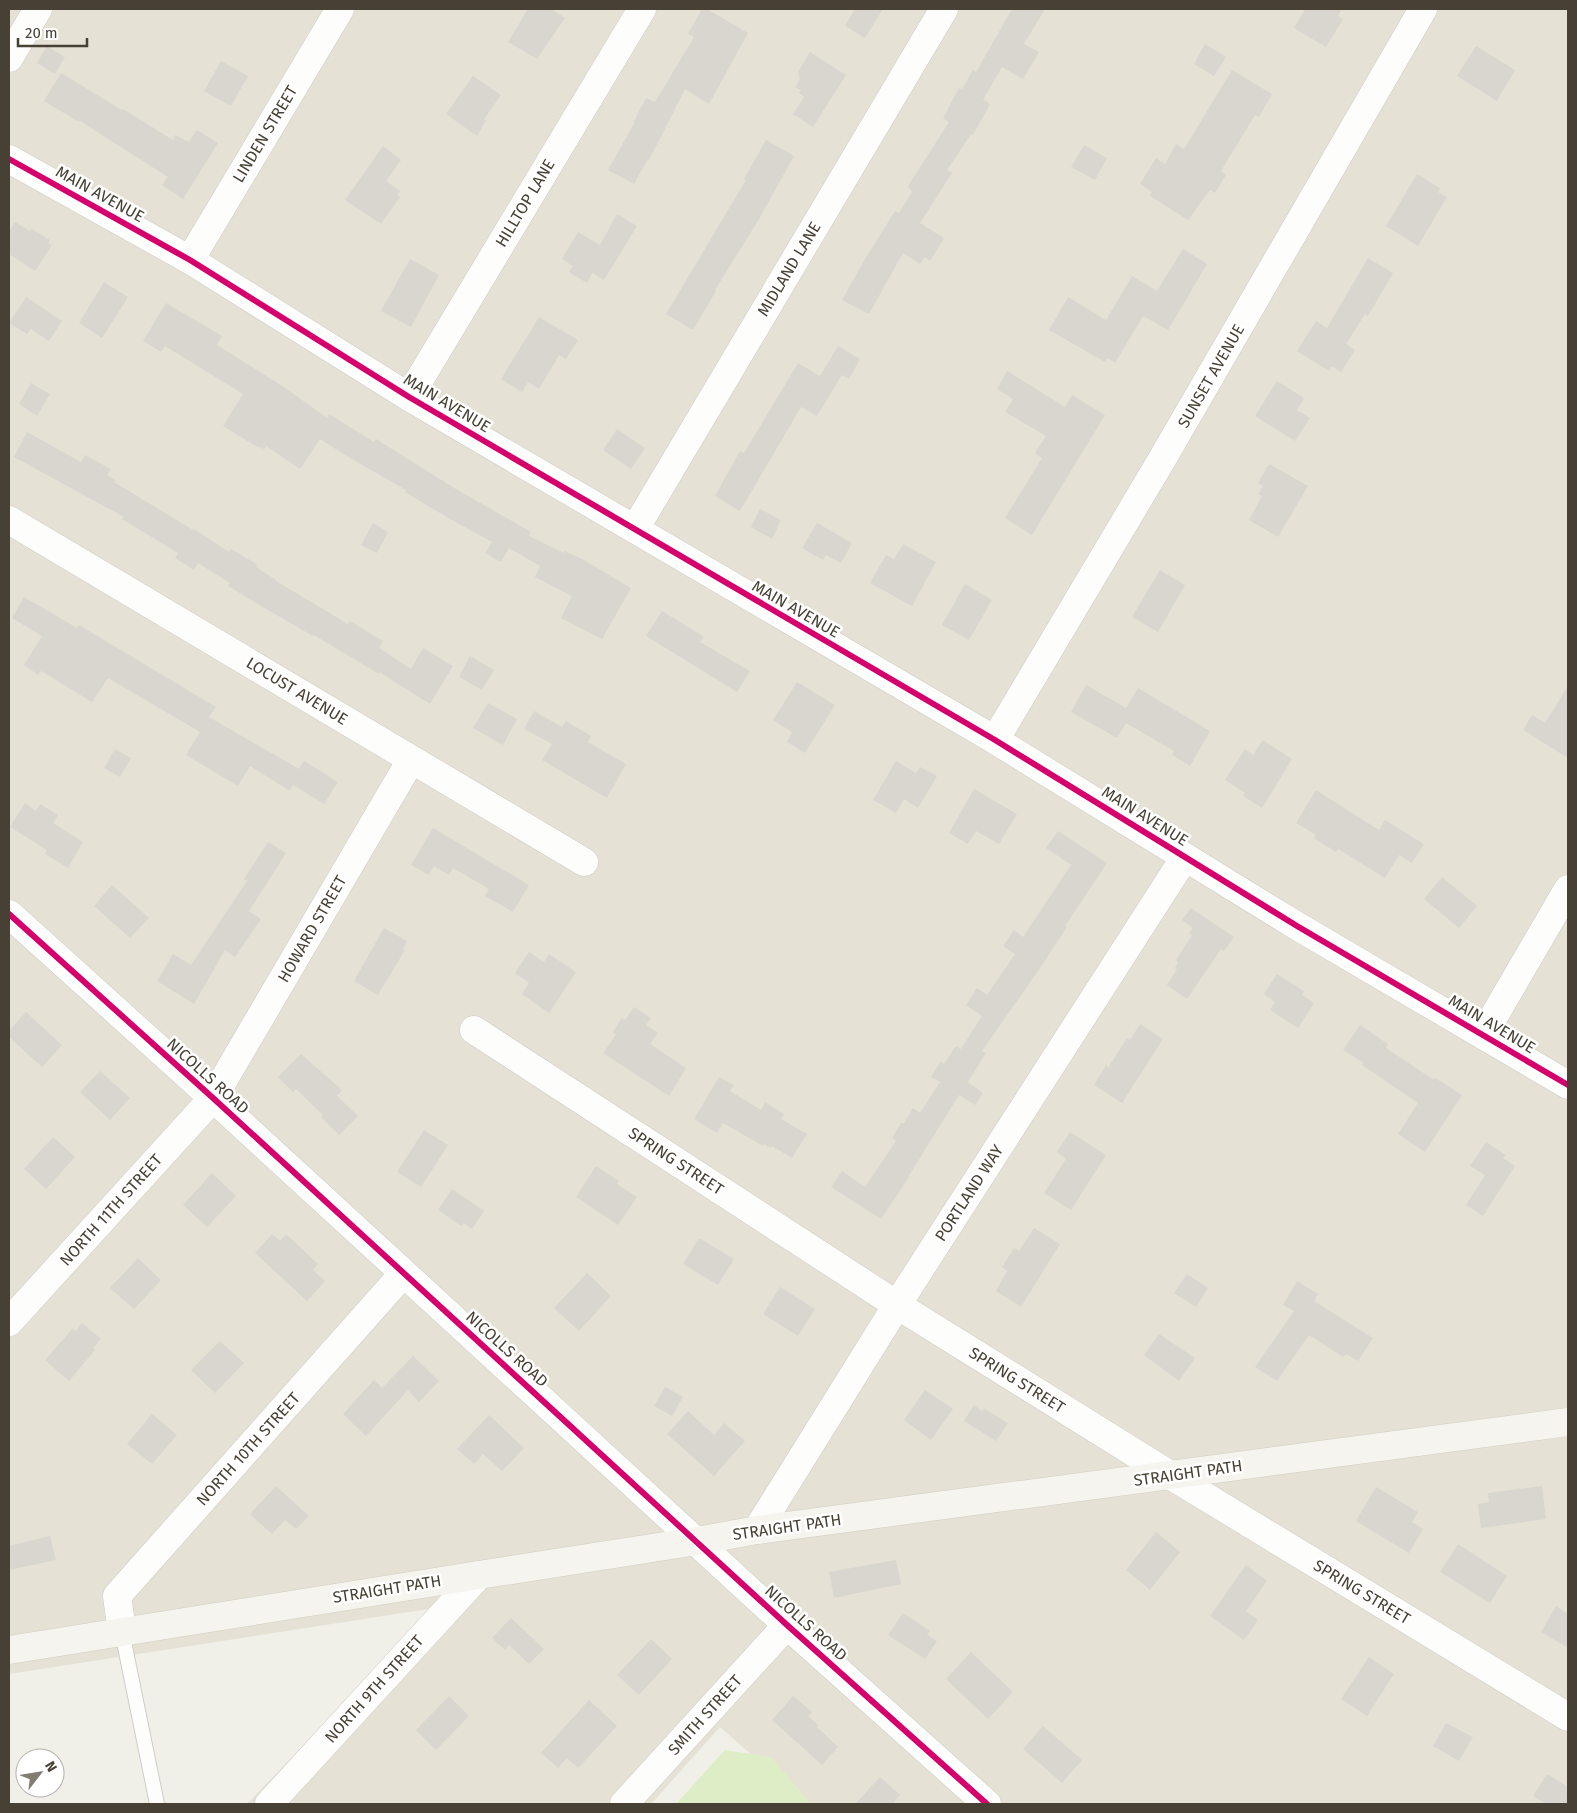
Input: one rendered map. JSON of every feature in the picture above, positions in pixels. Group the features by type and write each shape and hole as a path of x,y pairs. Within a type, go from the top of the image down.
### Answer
{"main road":[{"name":"STRAIGHT PATH","path":"9,1650 479,1574 697,1542 757,1530 1568,1422"}],"street":[{"path":"9,58 38,9"},
{"name":"LINDEN STREET","path":"190,260 340,9"},
{"name":"HILLTOP LANE","path":"409,397 642,9"},
{"name":"MIDLAND LANE","path":"635,529 944,9"},
{"name":"SUNSET AVENUE","path":"995,740 1162,461 1423,9"},
{"name":"MAIN AVENUE","path":"9,161 190,260 409,397 995,740 1297,926 1568,1085"},
{"name":"LOCUST AVENUE","path":"9,520 584,862"},
{"name":"HOWARD STREET","path":"212,1098 411,760"},
{"name":"PORTLAND WAY","path":"757,1530 897,1305 1185,857"},
{"path":"1483,1035 1568,889"},
{"name":"NICOLLS ROAD","path":"13,926 212,1098 787,1625 987,1804"},
{"name":"SPRING STREET","path":"474,1030 897,1305 1170,1475 1568,1717"},
{"name":"NORTH 11TH STREET","path":"9,1322 212,1098"},
{"name":"NORTH 10TH STREET","path":"122,1632 117,1596 403,1274"},
{"name":"NORTH 9TH STREET","path":"269,1804 479,1574"},
{"name":"SMITH STREET","path":"624,1804 787,1625"}],"lane":[{"path":"122,1632 157,1804"}],"shaded area":[{"path":"9,9 1568,9 1568,1804 807,1804 720,1727 651,1804 247,1804 435,1608 9,1674"}],"green space":[{"path":"725,1750 771,1757 811,1804 676,1804"}],"building":[{"path":"528,9 551,9 565,18 537,59 508,42"},
{"path":"702,9 707,9 748,33 709,104 685,89 649,160 634,184 608,170 646,98 655,102 694,37 688,34"},
{"path":"855,9 883,9 865,38 845,26"},
{"path":"1012,9 1045,9 1024,44 1039,52 1023,79 1002,67 983,100 990,104 973,135 971,134 947,170 952,173 920,223 944,238 930,261 925,257 920,264 903,253 869,314 842,300 895,211 899,213 912,192 908,186 949,122 943,118 959,88 962,89 973,70 976,72"},
{"path":"1305,9 1342,9 1338,16 1343,19 1326,47 1294,28"},
{"path":"1205,44 1226,57 1214,76 1194,64"},
{"path":"47,46 65,57 55,74 37,63"},
{"path":"1476,46 1515,70 1497,101 1457,76"},
{"path":"810,52 846,75 813,127 793,114 804,97 799,93 801,90 795,87 800,79 798,72"},
{"path":"221,61 248,76 231,106 204,91"},
{"path":"1232,70 1272,94 1259,117 1255,115 1221,171 1226,175 1215,193 1210,190 1188,220 1150,196 1152,192 1140,184 1156,158 1165,164 1176,144 1184,149"},
{"path":"61,73 173,140 175,135 189,142 197,130 218,143 183,199 162,185 168,177 80,121 44,101"},
{"path":"473,76 501,95 484,119 486,120 477,136 446,114"},
{"path":"766,140 794,156 693,330 666,314 746,180 744,179"},
{"path":"1084,145 1107,158 1095,180 1071,167"},
{"path":"383,146 401,160 386,181 400,191 397,195 400,197 381,224 345,200"},
{"path":"1417,174 1440,188 1438,192 1447,197 1418,246 1386,226"},
{"path":"617,214 637,226 604,280 592,273 587,283 569,272 573,266 562,259 578,232 600,245"},
{"path":"15,222 30,231 32,229 50,240 48,243 52,245 35,271 9,254 9,232"},
{"path":"1183,249 1207,264 1168,330 1143,316 1115,363 1107,358 1105,362 1049,330 1068,297 1106,320 1132,276 1157,291"},
{"path":"1368,258 1393,273 1368,316 1365,314 1346,344 1355,350 1341,372 1332,366 1329,371 1297,351 1316,321 1327,328"},
{"path":"410,259 439,275 411,327 381,311"},
{"path":"104,282 128,297 102,338 79,323"},
{"path":"26,297 62,321 49,341 31,329 27,334 9,323"},
{"path":"166,303 222,336 217,345 287,389 327,418 329,414 374,442 376,439 456,489 531,532 529,536 564,553 565,551 582,559 631,588 602,639 561,618 572,596 535,577 540,566 509,548 501,562 485,553 492,542 450,519 405,492 406,490 320,439 300,469 266,446 264,449 254,445 223,426 243,394 165,346 161,352 143,341"},
{"path":"539,317 578,340 566,359 559,355 539,389 528,382 522,392 501,379"},
{"path":"838,346 860,359 849,379 842,375 817,416 801,407 740,511 715,496 740,451 744,453 798,363 820,376"},
{"path":"1007,371 1065,407 1072,395 1105,415 1032,535 1005,518 1042,458 1035,453 1046,436 1005,412 1013,399 997,389"},
{"path":"1277,381 1304,398 1297,410 1310,418 1295,441 1255,416"},
{"path":"31,383 50,394 37,416 19,404"},
{"path":"617,429 645,448 631,469 603,450"},
{"path":"27,432 81,462 85,455 111,469 107,475 116,480 114,482 229,552 231,549 257,564 256,567 276,581 348,624 350,621 383,641 379,648 411,669 423,648 453,666 430,704 379,672 379,674 228,586 230,583 198,563 194,570 175,558 178,553 122,519 124,517 14,457"},
{"path":"1269,464 1308,486 1278,537 1249,520 1262,496 1258,494 1263,486 1258,483"},
{"path":"760,509 781,520 772,539 751,527"},
{"path":"373,523 388,532 377,553 361,545"},
{"path":"817,523 852,543 841,563 826,555 823,560 802,548"},
{"path":"903,544 936,562 912,606 870,583 886,555 894,559"},
{"path":"1160,570 1185,585 1158,632 1132,617"},
{"path":"965,584 992,600 969,640 942,625"},
{"path":"24,597 77,628 79,625 216,707 209,717 299,769 304,761 338,782 324,804 293,785 290,791 250,766 238,786 186,755 200,732 108,678 92,702 41,671 38,675 24,665 42,636 12,618"},
{"path":"662,611 704,637 700,642 750,671 737,692 646,636"},
{"path":"470,656 494,670 482,690 459,677"},
{"path":"797,682 835,705 805,753 787,742 792,732 773,720"},
{"path":"1086,685 1126,708 1138,688 1210,731 1190,766 1172,755 1174,751 1126,723 1117,738 1071,712"},
{"path":"1568,686 1568,758 1523,730 1532,715 1545,723"},
{"path":"488,703 517,719 503,745 473,728"},
{"path":"534,711 562,727 566,721 591,736 588,742 626,764 607,798 542,760 552,744 524,729"},
{"path":"1263,740 1292,759 1262,808 1243,796 1245,793 1225,780 1245,749 1253,755"},
{"path":"115,749 131,758 120,777 104,768"},
{"path":"896,761 916,773 920,767 937,776 918,808 904,799 896,813 873,800"},
{"path":"974,789 1017,814 999,844 976,831 968,844 949,833"},
{"path":"1316,790 1379,830 1385,820 1424,844 1412,863 1399,855 1385,878 1338,849 1336,852 1314,838 1316,835 1296,823"},
{"path":"25,803 36,811 40,804 58,815 53,823 83,842 68,868 45,854 47,850 10,827"},
{"path":"433,828 529,885 513,912 485,896 489,889 453,868 449,875 434,866 429,875 411,865"},
{"path":"1058,831 1107,863 1038,971 982,1051 986,1053 968,1082 983,1093 975,1105 959,1095 881,1219 831,1187 842,1171 865,1187 896,1141 892,1138 901,1123 904,1123 913,1108 920,1113 940,1082 931,1077 941,1061 944,1064 956,1046 961,1049 982,1016 966,1005 977,988 987,995 1015,954 1003,946 1014,930 1023,937 1071,865 1046,848"},
{"path":"268,842 286,853 249,911 261,919 235,957 225,950 194,1004 157,981 173,954 191,965 247,881 244,879"},
{"path":"1442,877 1477,906 1459,928 1424,899"},
{"path":"112,885 149,918 130,938 94,906"},
{"path":"1191,908 1234,937 1224,951 1221,949 1187,999 1167,985 1177,969 1175,968 1178,962 1176,960 1192,935 1189,933 1193,928 1182,920"},
{"path":"384,928 407,941 403,949 405,950 378,995 354,981"},
{"path":"529,952 544,962 549,954 576,972 549,1013 522,994 529,983 515,973"},
{"path":"1277,974 1304,991 1302,995 1314,1003 1298,1028 1270,1010 1275,1002 1264,994"},
{"path":"634,1007 651,1018 646,1025 658,1033 650,1044 686,1068 669,1096 603,1053 616,1035 613,1032 622,1018 625,1020"},
{"path":"26,1012 62,1045 42,1067 9,1037 9,1031"},
{"path":"1140,1024 1163,1039 1122,1103 1094,1085 1106,1065 1108,1068 1127,1038 1130,1040"},
{"path":"1360,1025 1388,1044 1386,1048 1434,1080 1435,1078 1462,1095 1425,1152 1398,1134 1418,1103 1362,1065 1364,1063 1343,1050"},
{"path":"301,1054 342,1090 337,1096 358,1116 339,1135 321,1117 323,1115 296,1089 293,1092 278,1077"},
{"path":"100,1071 130,1098 110,1120 80,1092"},
{"path":"719,1077 734,1085 730,1091 761,1110 765,1102 784,1114 781,1119 807,1134 792,1158 772,1146 771,1148 764,1144 763,1146 723,1123 717,1133 694,1119"},
{"path":"424,1130 448,1145 421,1187 397,1172"},
{"path":"1070,1132 1106,1155 1071,1210 1044,1193 1066,1159 1057,1152"},
{"path":"53,1137 75,1157 46,1189 24,1169"},
{"path":"1486,1142 1506,1155 1503,1158 1515,1166 1483,1216 1466,1205 1485,1175 1470,1166"},
{"path":"596,1166 619,1181 617,1184 637,1197 618,1225 576,1197"},
{"path":"212,1173 236,1196 207,1227 183,1205"},
{"path":"452,1189 484,1211 472,1229 464,1223 461,1226 438,1210"},
{"path":"1034,1228 1060,1244 1021,1307 996,1291 1007,1271 1002,1267 1014,1248 1019,1251"},
{"path":"272,1234 280,1241 286,1234 318,1264 313,1270 325,1281 307,1301 255,1253"},
{"path":"699,1238 734,1259 718,1285 683,1264"},
{"path":"138,1258 161,1280 134,1309 110,1288"},
{"path":"587,1273 611,1296 579,1331 554,1308"},
{"path":"1187,1274 1208,1288 1196,1307 1174,1293"},
{"path":"1297,1281 1318,1294 1314,1301 1373,1338 1358,1361 1346,1354 1343,1357 1309,1335 1277,1381 1255,1367 1294,1311 1283,1305"},
{"path":"780,1287 815,1309 798,1336 763,1314"},
{"path":"82,1323 101,1339 93,1348 95,1350 69,1381 45,1360 73,1328 76,1331"},
{"path":"1159,1334 1195,1358 1179,1381 1144,1355"},
{"path":"220,1341 244,1363 215,1393 191,1370"},
{"path":"413,1356 439,1381 419,1402 408,1390 366,1436 343,1414 374,1380 382,1388"},
{"path":"665,1387 683,1397 672,1416 654,1406"},
{"path":"925,1390 953,1409 931,1440 904,1420"},
{"path":"974,1405 982,1411 985,1409 1008,1423 996,1441 964,1421"},
{"path":"688,1411 714,1435 724,1423 745,1441 714,1476 667,1434"},
{"path":"152,1414 177,1435 152,1464 127,1444"},
{"path":"489,1415 524,1448 502,1471 483,1454 474,1464 457,1449"},
{"path":"276,1486 309,1516 296,1529 285,1520 272,1534 250,1514"},
{"path":"1542,1486 1546,1519 1481,1528 1478,1504 1489,1502 1488,1493"},
{"path":"1376,1487 1418,1512 1412,1522 1423,1529 1409,1553 1356,1521"},
{"path":"1156,1532 1180,1552 1150,1590 1126,1570"},
{"path":"50,1536 56,1560 9,1570 9,1546"},
{"path":"1458,1544 1507,1576 1490,1603 1440,1572"},
{"path":"896,1560 901,1584 834,1598 829,1572"},
{"path":"1246,1565 1267,1581 1246,1611 1258,1620 1244,1640 1210,1616"},
{"path":"1556,1606 1568,1614 1568,1648 1541,1632"},
{"path":"903,1613 930,1631 927,1635 937,1641 925,1659 888,1635"},
{"path":"511,1618 544,1649 529,1664 509,1645 505,1650 492,1638"},
{"path":"651,1639 672,1659 639,1695 617,1675"},
{"path":"971,1652 1013,1692 988,1719 946,1679"},
{"path":"1369,1657 1394,1674 1367,1716 1341,1699"},
{"path":"449,1696 469,1716 436,1750 416,1730"},
{"path":"793,1696 812,1712 808,1716 838,1747 822,1765 772,1720"},
{"path":"589,1700 617,1726 578,1768 567,1758 558,1768 541,1753"},
{"path":"1446,1723 1473,1737 1459,1761 1433,1746"},
{"path":"1043,1726 1082,1760 1062,1783 1023,1749"},
{"path":"1547,1774 1568,1787 1568,1804 1546,1804 1533,1796"},
{"path":"880,1777 900,1795 892,1804 855,1804"}],"cycle path":[{"path":"9,159 190,260 409,397 995,740 1297,926 1568,1085"},
{"path":"9,914 213,1098 787,1625 987,1804"}]}
